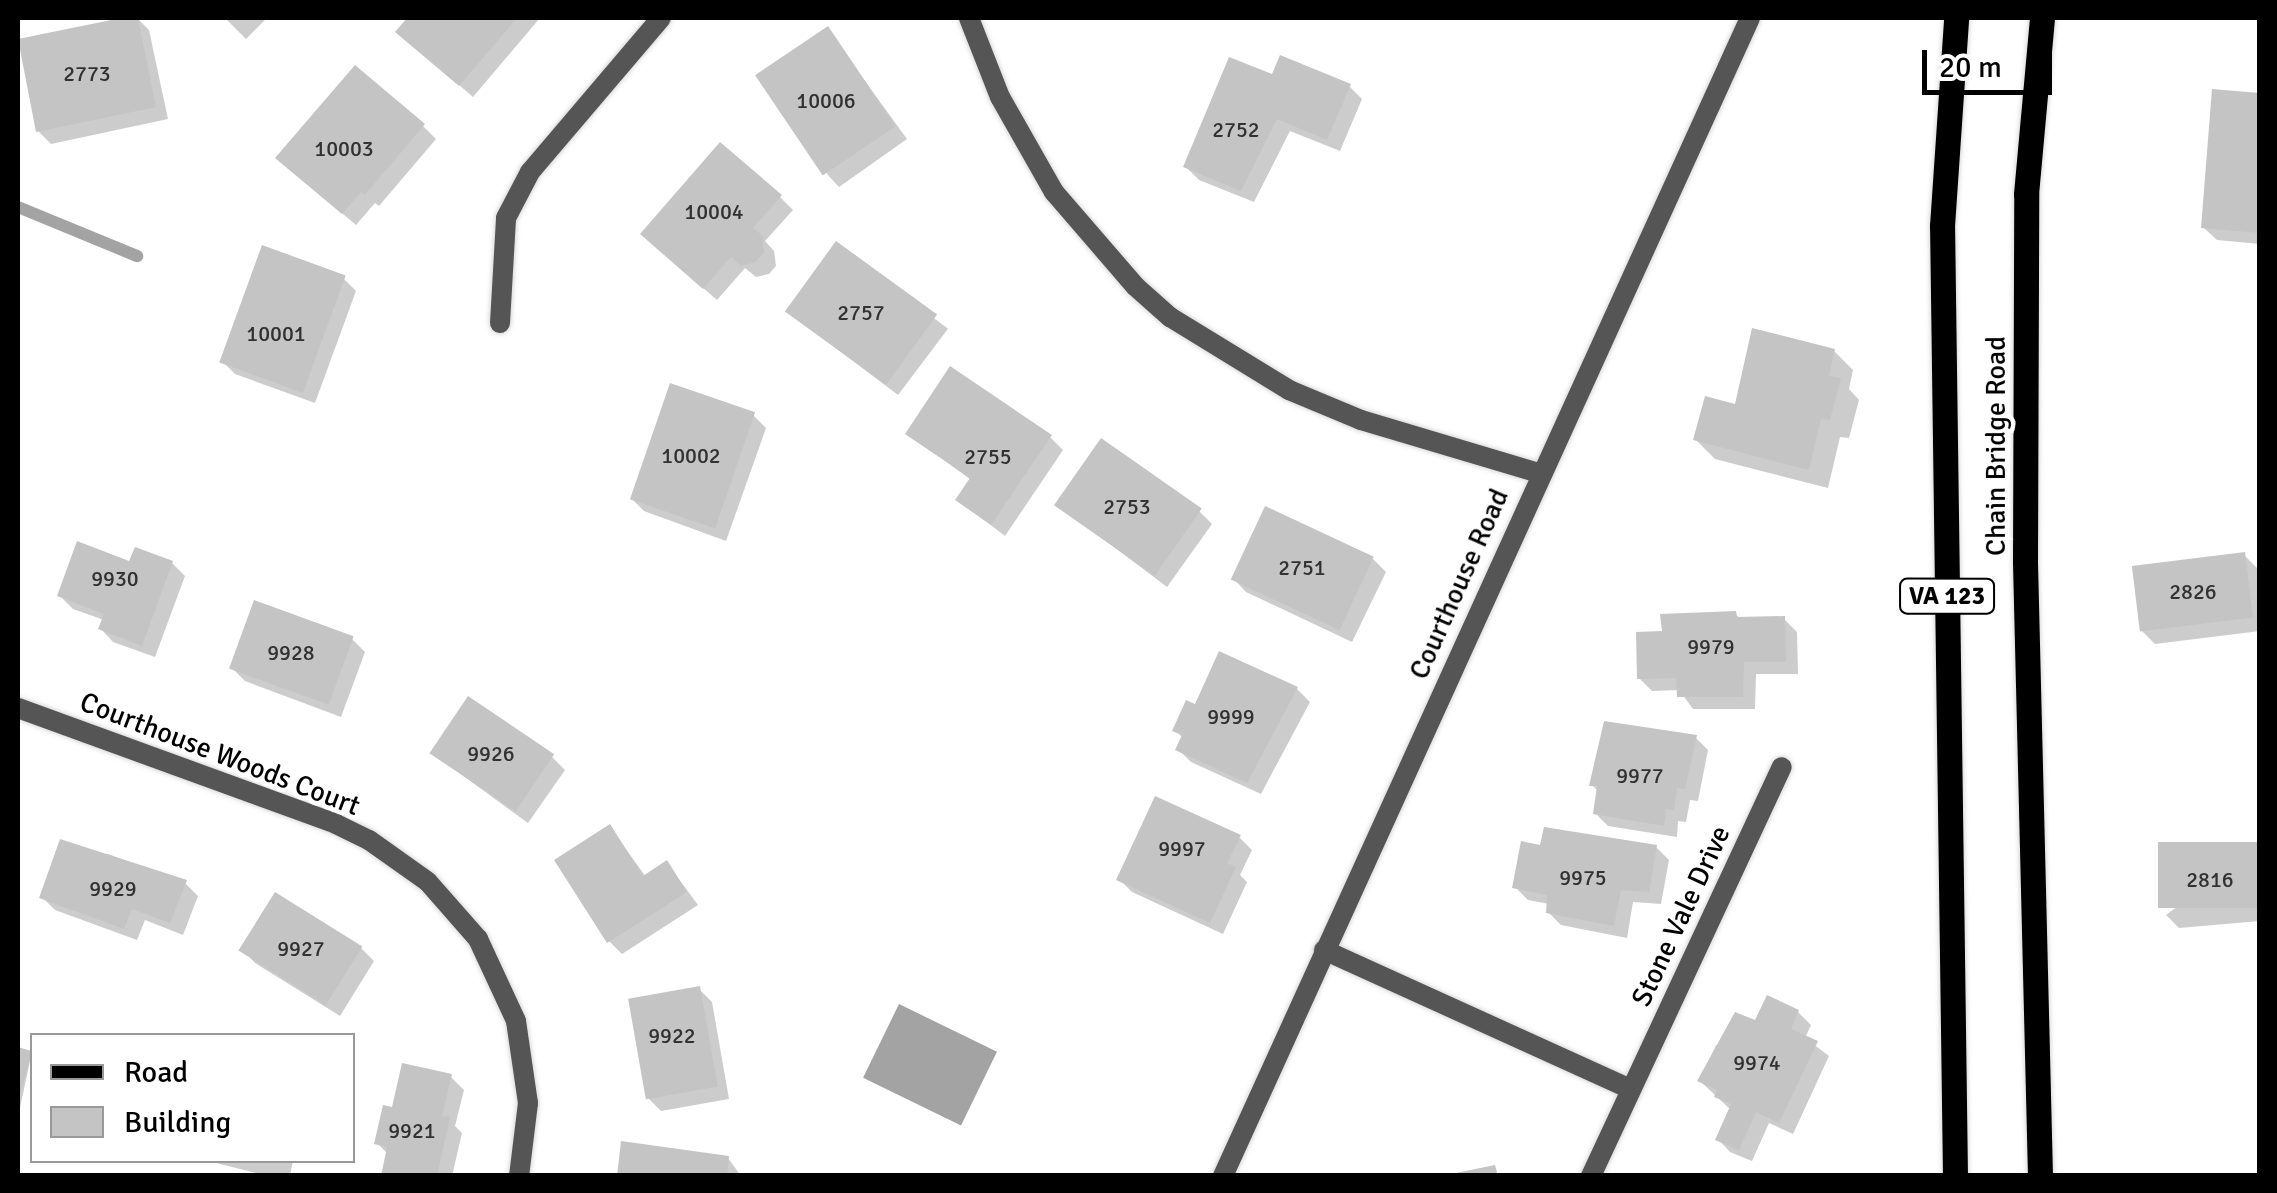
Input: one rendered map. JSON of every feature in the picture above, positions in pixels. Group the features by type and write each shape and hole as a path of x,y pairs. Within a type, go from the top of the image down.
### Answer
{"main road":[{"name":"Chain Bridge Road","path":"1955,1176 1942,226 1956,18"},
{"name":"Chain Bridge Road","path":"2040,1176 2025,561 2026,194 2042,18"}],"street":[{"path":"500,323 501,235 530,172 661,18"},
{"path":"970,18 1000,97 1054,192 1135,286 1170,316 1288,390 1360,420 1540,473"},
{"name":"Courthouse Road","path":"1223,1176 1750,18"},
{"name":"Courthouse Woods Court","path":"18,708 336,824 399,859 428,882 478,938 516,1020 528,1103 519,1176"},
{"name":"Stone Vale Drive","path":"1591,1176 1782,767"},
{"path":"1324,950 1630,1089"}],"shaded area":[{"path":"899,1004 997,1052 961,1125 863,1078"}],"building":[{"path":"138,18 156,107 36,132 18,39"},
{"path":"407,18 517,18 459,86 395,32"},
{"path":"828,26 896,126 823,176 755,75"},
{"path":"1280,55 1351,84 1327,140 1277,119 1241,191 1183,167 1229,57 1272,74"},
{"path":"355,65 425,124 365,195 361,192 342,214 275,158"},
{"path":"2212,89 2260,93 2260,233 2201,228"},
{"path":"720,142 782,195 753,228 762,235 764,253 755,262 741,266 731,257 703,289 640,234"},
{"path":"836,241 937,314 886,385 785,311"},
{"path":"262,245 346,275 303,393 219,362"},
{"path":"1752,328 1835,349 1829,376 1841,378 1830,420 1821,419 1809,470 1693,440 1705,396 1735,404"},
{"path":"950,366 1052,435 991,525 955,500 970,478 905,434"},
{"path":"670,383 755,412 715,529 630,499"},
{"path":"1101,438 1202,509 1155,576 1054,505"},
{"path":"1265,506 1374,557 1340,630 1231,579"},
{"path":"77,541 129,561 135,547 173,561 142,646 98,629 104,614 57,596"},
{"path":"2245,552 2253,618 2140,631 2132,566"},
{"path":"254,600 354,636 329,705 229,669"},
{"path":"1736,611 1737,617 1785,616 1786,662 1744,662 1743,697 1677,697 1676,678 1637,679 1636,632 1662,631 1660,614"},
{"path":"1219,651 1298,687 1247,783 1175,750 1182,735 1172,731 1186,700 1195,704"},
{"path":"468,696 554,754 516,811 429,753"},
{"path":"1604,721 1697,735 1685,789 1677,788 1674,810 1666,809 1664,826 1593,814 1597,786 1589,786"},
{"path":"1155,796 1241,835 1227,863 1236,867 1210,923 1116,880"},
{"path":"610,824 643,876 667,860 687,892 607,943 554,860"},
{"path":"1544,827 1657,845 1649,892 1621,890 1614,926 1546,913 1547,895 1512,888 1521,841 1540,845"},
{"path":"60,839 187,880 170,923 132,909 124,929 39,898"},
{"path":"2158,842 2260,842 2260,908 2158,908"},
{"path":"275,892 362,947 326,1005 238,951"},
{"path":"700,986 718,1086 646,1099 628,999"},
{"path":"1767,995 1799,1010 1791,1029 1818,1041 1779,1123 1756,1112 1739,1150 1715,1140 1731,1104 1714,1097 1717,1090 1697,1081 1735,1012 1755,1020"},
{"path":"18,1047 30,1050 30,1060 18,1101"},
{"path":"402,1063 452,1074 442,1116 450,1117 437,1176 381,1176 387,1147 374,1144 383,1105 392,1107"},
{"path":"621,1141 729,1156 727,1176 617,1176"},
{"path":"1495,1165 1498,1176 1451,1176 1451,1174"}],"waterway":[{"path":"18,207 137,256"}]}
